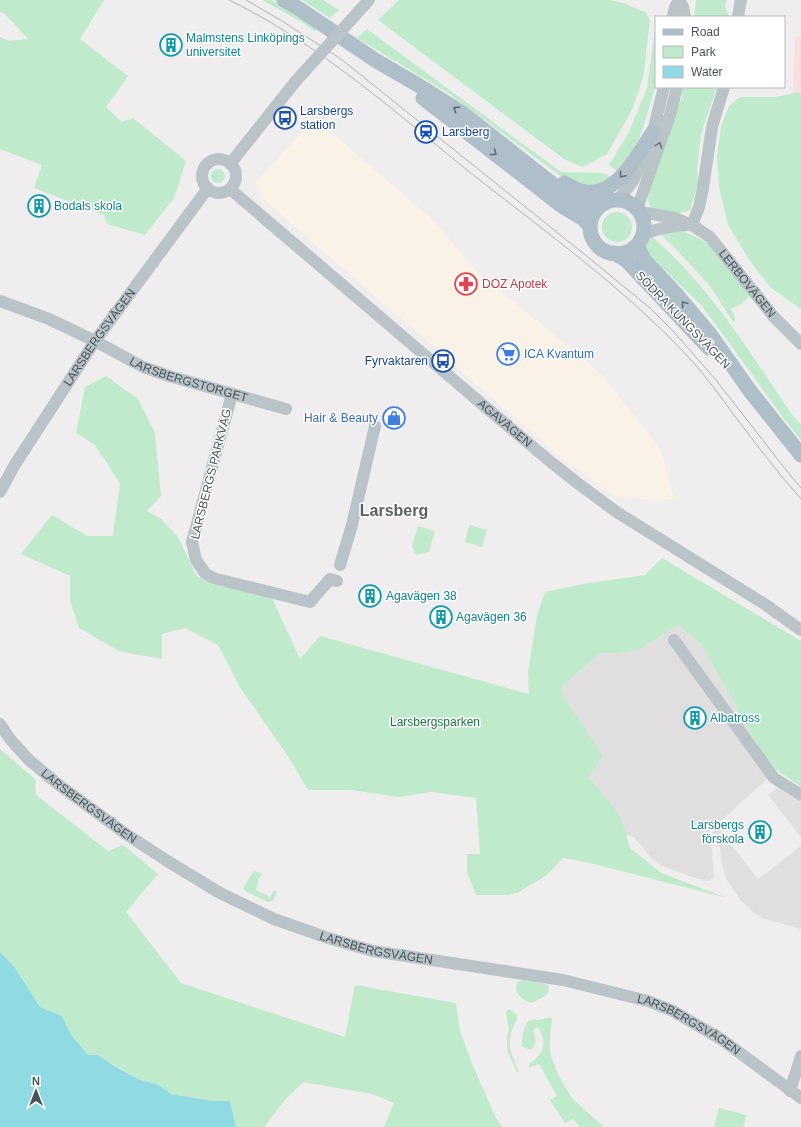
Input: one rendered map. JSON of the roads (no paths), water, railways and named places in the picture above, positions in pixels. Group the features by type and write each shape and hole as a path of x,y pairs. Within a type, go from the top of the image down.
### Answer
{"main road":[{"name":"SÖDRA KUNGSVÄGEN","path":"284,0 375,60 461,112 564,193 578,201 594,205 618,200"},
{"name":"SÖDRA KUNGSVÄGEN","path":"375,60 562,206 582,218 590,226 592,236 598,245 626,260 750,390"},
{"path":"504,146 569,186 582,192 596,191 610,186 620,178 653,132"},
{"path":"618,200 629,203 638,211"},
{"path":"590,226 594,213 603,204"},
{"name":"SÖDRA KUNGSVÄGEN","path":"638,211 643,219 644,226 640,239 640,252 645,261 710,334 750,390 801,455"},
{"path":"614,253 626,252 632,249 640,239"}],"street":[{"path":"230,164 294,82 369,0"},
{"path":"673,16 675,7 679,0"},
{"path":"679,0 683,7 685,16"},
{"path":"738,16 741,0"},
{"path":"618,200 633,181 641,164 653,132 664,88"},
{"path":"638,211 670,115 677,88"},
{"path":"640,239 656,229 692,225 699,207 712,127 724,88"},
{"path":"218,159 230,164 233,168 235,181 230,189 217,193 204,184 202,177 206,165 218,159"},
{"name":"LARSBERGSVÄGEN","path":"0,492 14,466 95,341 208,188"},
{"name":"AGAVÄGEN","path":"230,189 500,420 580,485 618,513 766,605 801,630"},
{"name":"LERBOVÄGEN","path":"638,211 675,218 692,225 710,237 774,317 801,344"},
{"name":"LARSBERGSTORGET","path":"0,301 49,319 95,341 143,367 168,376 286,408"},
{"name":"LARSBERGS PARKVÄG","path":"232,394 192,542 196,560 205,573 213,578 310,602 330,579 337,581"},
{"path":"340,565 352,525 375,426"},
{"path":"674,640 774,778 801,795"},
{"name":"LARSBERGSVÄGEN","path":"0,724 10,739 29,760 59,785 126,834 220,893 274,919 328,938 373,950 564,980 648,1001 673,1011 721,1040 801,1098"},
{"path":"790,1090 801,1056"}],"water":[{"path":"0,952 14,966 40,1007 62,1016 72,1036 88,1055 98,1055 140,1080 157,1084 171,1094 212,1101 230,1101 236,1127 0,1127"}],"tram line":[{"path":"229,0 262,17 294,37 355,80 614,286 641,310 692,361 767,458 801,499"},
{"path":"246,0 341,59 650,308 673,331 716,380 801,488"}],"place":[{"name":"Malmstens Linköpings universitet","path":"171,45"},
{"name":"Larsbergs station","path":"285,118"},
{"name":"Larsberg","path":"426,132"},
{"name":"Bodals skola","path":"39,206"},
{"name":"DOZ Apotek","path":"466,284"},
{"name":"ICA Kvantum","path":"508,354"},
{"name":"Fyrvaktaren","path":"443,361"},
{"name":"Hair & Beauty","path":"394,418"},
{"name":"Agavägen 38","path":"370,596"},
{"name":"Agavägen 36","path":"441,617"},
{"name":"Albatross","path":"695,718"},
{"name":"Larsbergs förskola","path":"760,832"}],"district":[{"name":"Larsberg","path":"394,510"}],"park label":[{"name":"Larsbergsparken","path":"435,722"}]}
